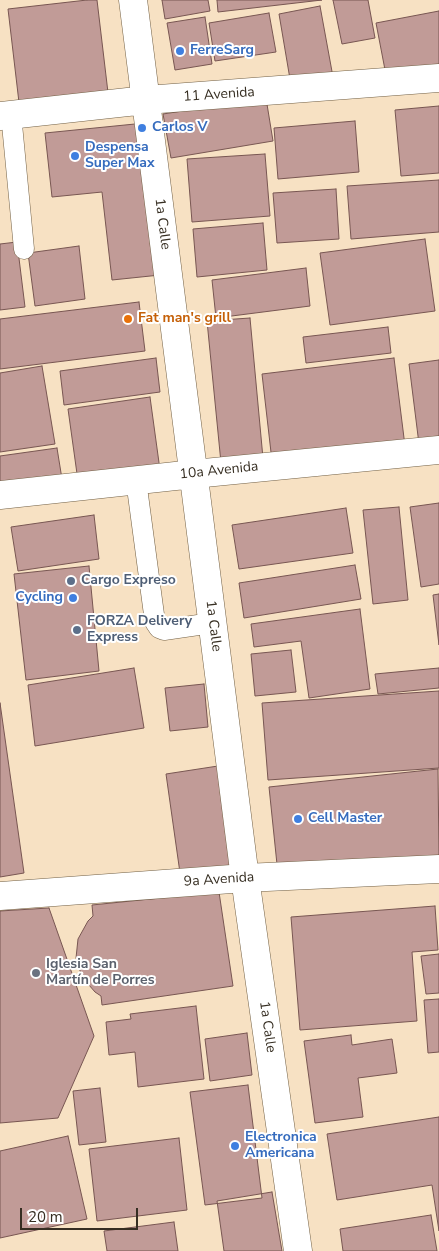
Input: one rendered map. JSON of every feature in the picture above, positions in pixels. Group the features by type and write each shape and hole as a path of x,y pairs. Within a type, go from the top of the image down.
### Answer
{"street":[{"name":"1a Calle","path":"133,0 245,878 298,1251"},
{"name":"11 Avenida","path":"6,115 146,100 439,78"},
{"name":"10a Avenida","path":"0,495 439,450"},
{"name":"9a Avenida","path":"0,896 245,878 439,869"}],"lane":[{"path":"6,115 24,249"},
{"path":"136,480 155,622 159,628 164,630 212,623"}],"building":[{"path":"97,0 109,101 20,111 8,9"},
{"path":"162,0 208,0 210,11 165,19"},
{"path":"217,0 322,0 218,12"},
{"path":"333,0 368,0 375,38 342,44"},
{"path":"320,6 333,77 291,85 279,14"},
{"path":"439,11 439,65 386,75 376,23"},
{"path":"269,13 276,52 215,61 209,23"},
{"path":"205,17 212,64 175,70 167,23"},
{"path":"266,98 273,141 171,158 163,114"},
{"path":"439,106 439,173 401,176 395,110"},
{"path":"355,121 359,172 278,179 274,128"},
{"path":"145,123 160,275 112,280 102,192 52,197 45,133"},
{"path":"265,154 270,216 192,222 187,159"},
{"path":"439,180 439,232 351,239 347,186"},
{"path":"336,189 339,239 277,243 273,193"},
{"path":"263,223 267,270 197,277 193,229"},
{"path":"425,239 435,311 330,325 320,253"},
{"path":"17,242 25,307 0,310 0,244"},
{"path":"79,246 85,299 35,306 28,253"},
{"path":"306,268 310,306 216,318 212,280"},
{"path":"139,302 145,351 0,369 0,319"},
{"path":"250,318 264,469 222,473 207,321"},
{"path":"388,327 391,353 306,363 303,337"},
{"path":"156,358 160,392 64,405 60,371"},
{"path":"394,358 405,446 272,461 262,374"},
{"path":"439,360 439,441 419,444 409,364"},
{"path":"42,366 55,444 0,452 0,373"},
{"path":"150,397 160,470 78,481 68,409"},
{"path":"57,448 62,479 0,488 0,456"},
{"path":"439,503 439,584 421,587 410,507"},
{"path":"399,507 408,600 373,604 363,510"},
{"path":"346,508 353,553 239,569 232,525"},
{"path":"94,515 99,559 18,571 11,527"},
{"path":"355,565 361,599 244,618 239,583"},
{"path":"89,566 99,671 26,680 14,574"},
{"path":"439,594 439,645 433,595"},
{"path":"360,609 370,689 309,698 301,641 254,647 251,624"},
{"path":"291,650 296,692 255,696 251,654"},
{"path":"134,668 144,728 35,746 28,685"},
{"path":"439,668 439,688 378,694 375,674"},
{"path":"204,684 208,727 170,731 165,688"},
{"path":"439,691 439,768 268,780 262,703"},
{"path":"0,703 24,873 0,877"},
{"path":"218,766 234,873 181,880 166,774"},
{"path":"438,769 439,857 278,874 269,787"},
{"path":"219,892 233,986 102,1005 101,996 82,977 76,958 78,939 93,916 92,905"},
{"path":"435,906 438,950 412,952 417,1021 300,1030 291,917"},
{"name":"Iglesia San Martín de Porres","path":"49,908 94,1036 58,1118 0,1123 0,911"},
{"path":"439,954 439,993 426,994 421,956"},
{"path":"439,999 439,1052 428,1053 424,1000"},
{"path":"196,1006 204,1079 138,1087 135,1052 109,1055 106,1022 131,1019 130,1014"},
{"path":"247,1033 252,1075 210,1081 205,1039"},
{"path":"351,1035 352,1045 392,1039 397,1073 358,1078 363,1117 315,1123 304,1041"},
{"path":"248,1085 262,1198 205,1205 190,1092"},
{"path":"100,1088 106,1142 79,1145 73,1091"},
{"path":"439,1117 439,1231 432,1185 337,1200 327,1134"},
{"path":"68,1136 87,1219 0,1238 0,1151"},
{"path":"179,1138 187,1210 97,1221 89,1149"},
{"path":"272,1192 282,1251 224,1251 217,1201"},
{"path":"431,1215 437,1251 343,1251 340,1229"},
{"path":"174,1222 178,1251 107,1251 104,1231"}],"place":[{"name":"FerreSarg","path":"180,51"},
{"name":"Carlos V","path":"142,128"},
{"name":"Despensa Super Max","path":"75,156"},
{"name":"Fat man's grill","path":"128,319"},
{"name":"Cargo Expreso","path":"71,581"},
{"name":"Cycling","path":"73,598"},
{"name":"FORZA Delivery Express","path":"77,630"},
{"name":"Cell Master","path":"298,819"},
{"name":"Iglesia San Martín de Porres","path":"36,973"},
{"name":"Electronica Americana","path":"235,1146"}]}
